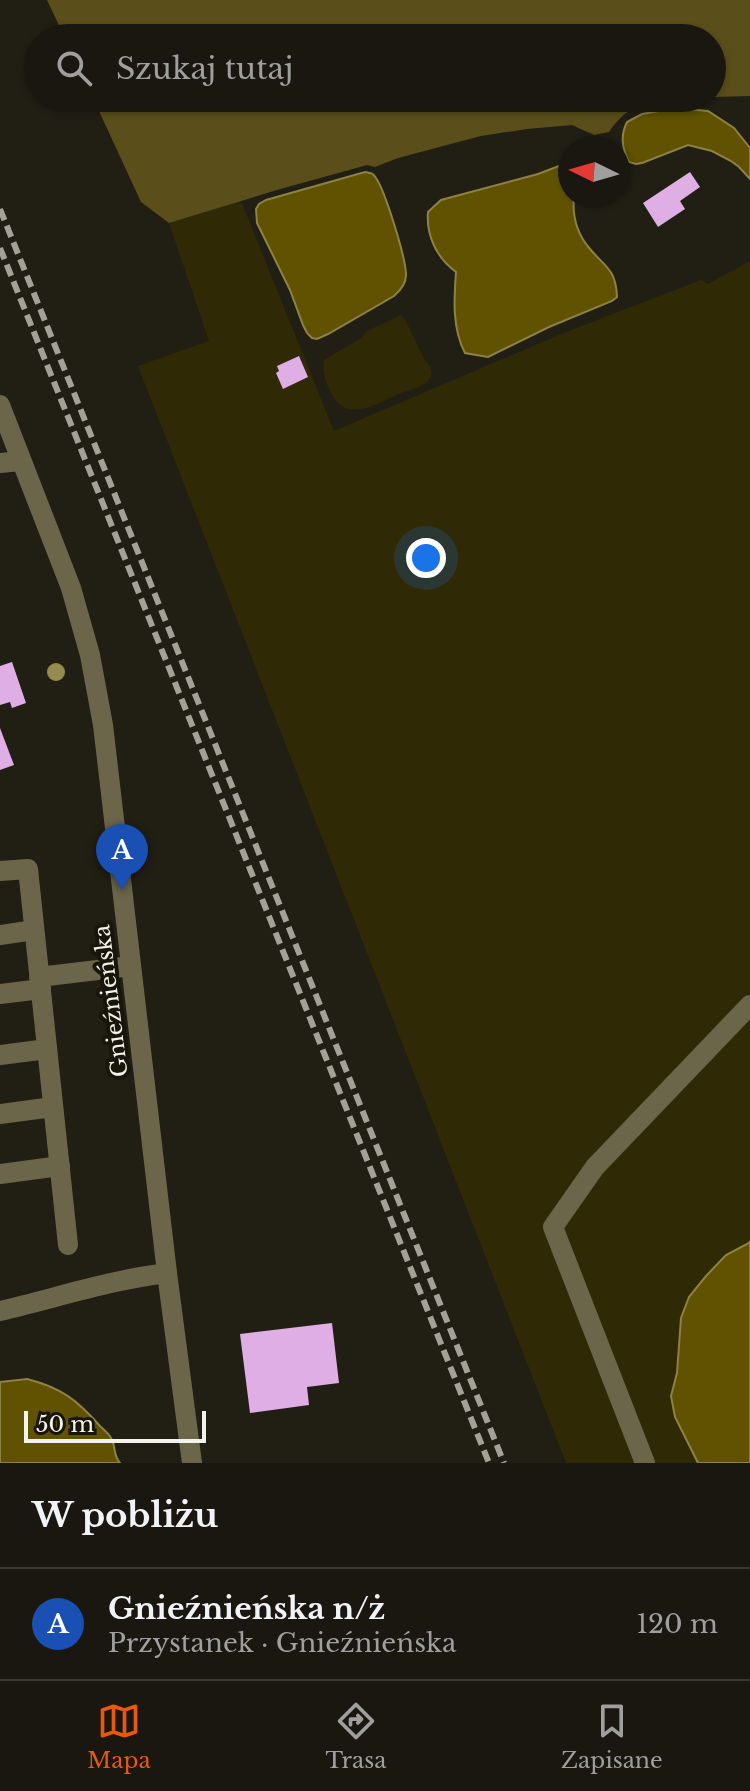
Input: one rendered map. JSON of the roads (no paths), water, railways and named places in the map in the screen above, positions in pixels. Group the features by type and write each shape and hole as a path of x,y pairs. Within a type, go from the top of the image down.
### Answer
{"street":[{"name":"Gnieźnieńska","path":"0,405 10,462 71,588 90,655 103,725 192,1463"},
{"path":"0,871 28,869 68,1245"},
{"path":"0,935 34,930"},
{"path":"0,994 131,966"},
{"path":"645,1463 553,1227 595,1167 750,1005"},
{"path":"0,1055 47,1049"},
{"path":"0,1114 53,1107"},
{"path":"0,1174 60,1166"},
{"path":"0,1311 126,1278 167,1273"}],"railway":[{"path":"0,209 504,1463"},
{"path":"0,248 489,1463"}],"place":[{"name":"Gnieźnieńska n/ż","path":"122,890"}]}
